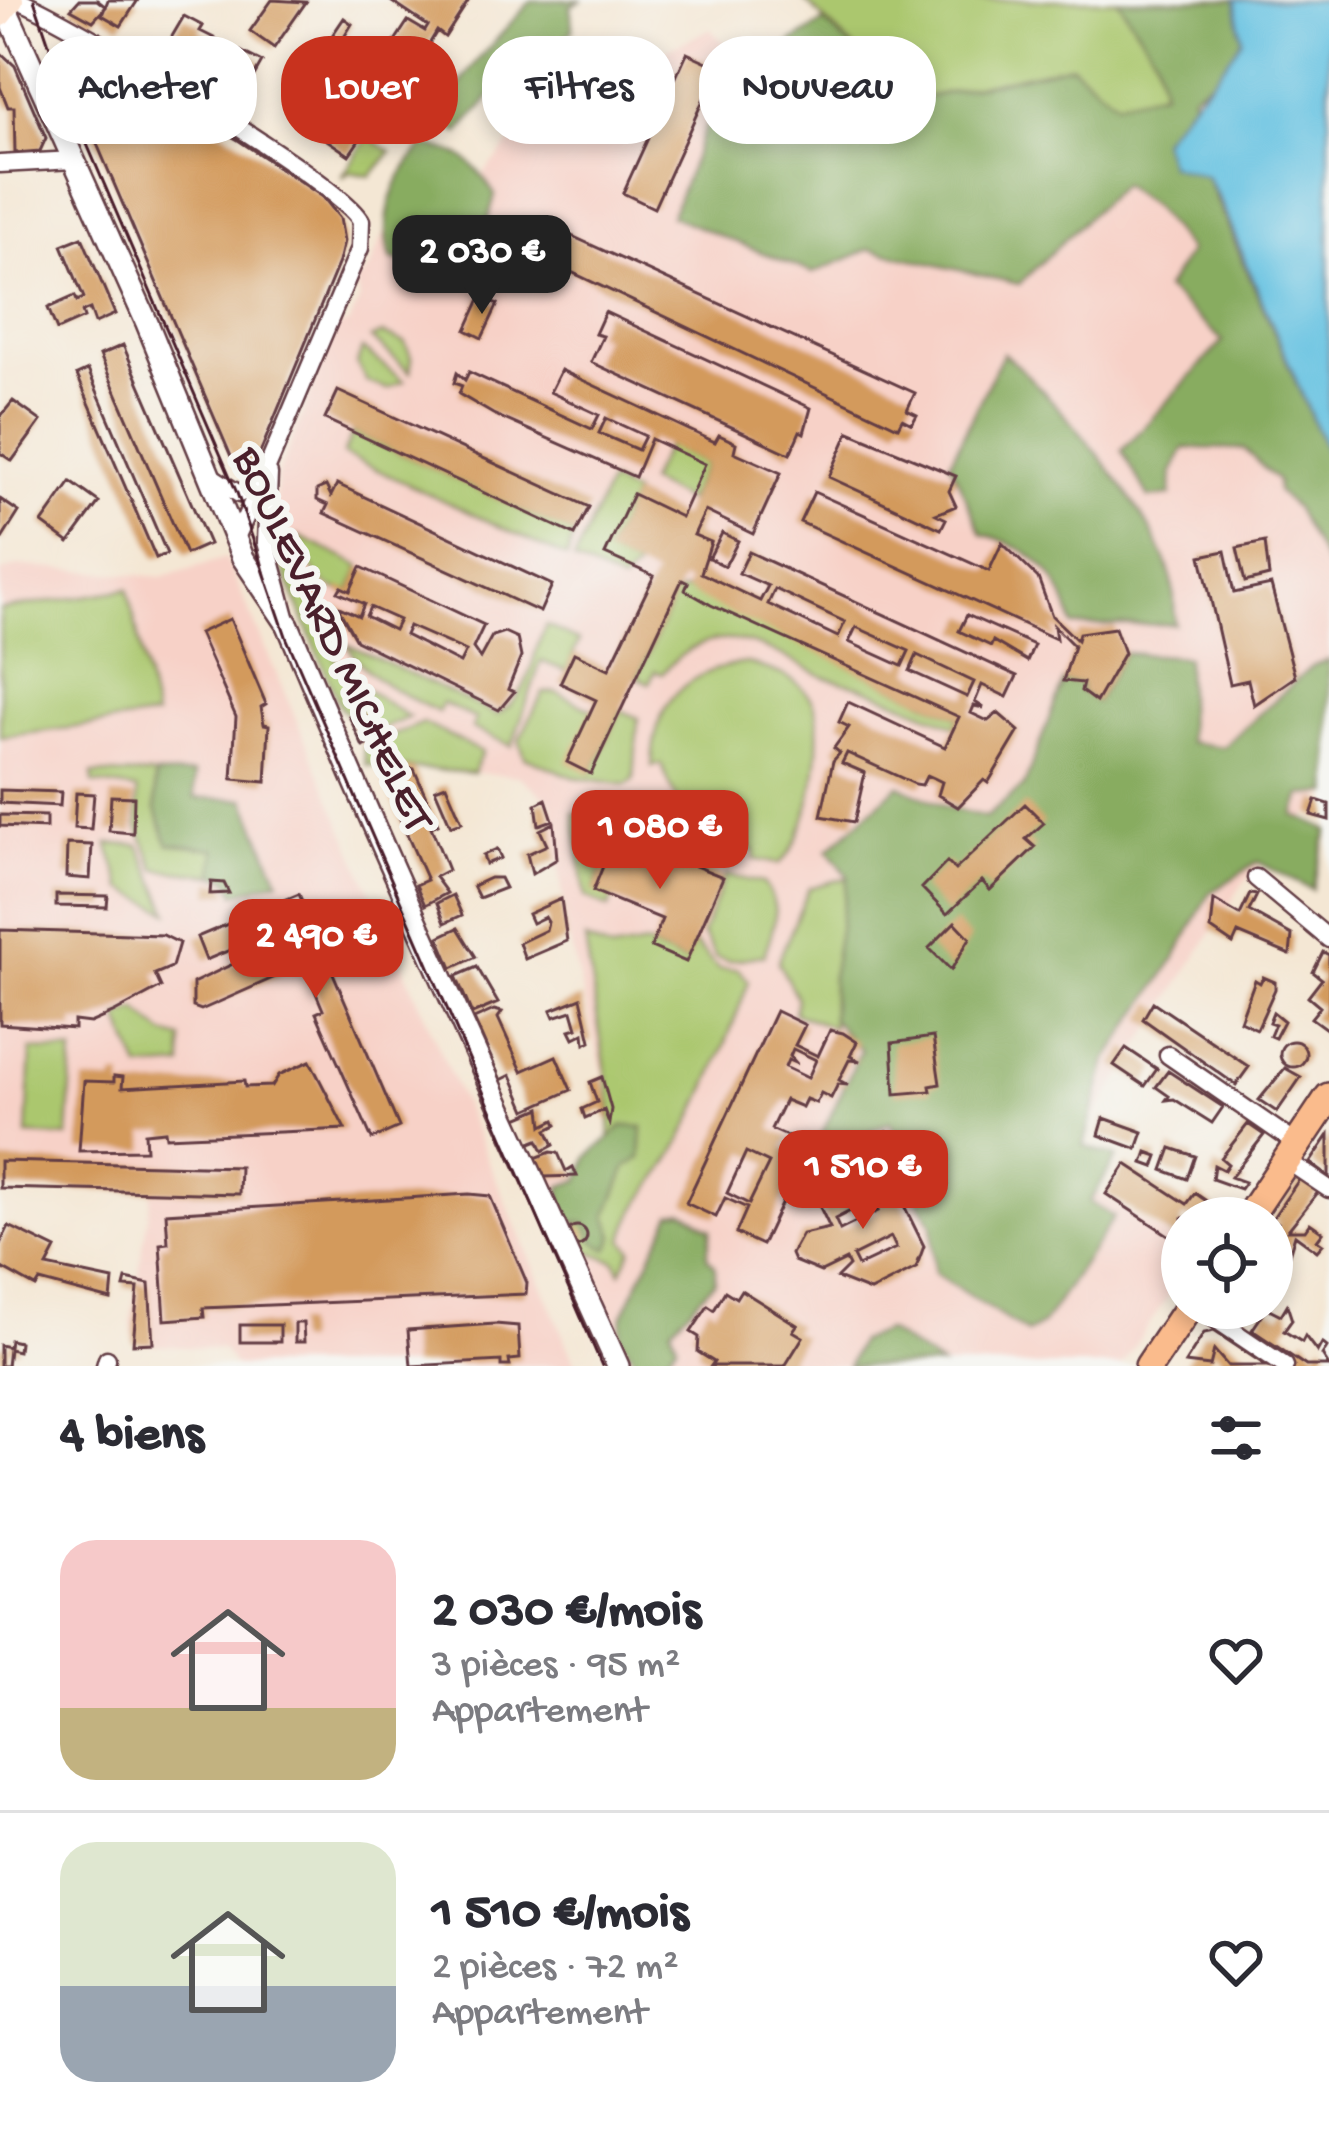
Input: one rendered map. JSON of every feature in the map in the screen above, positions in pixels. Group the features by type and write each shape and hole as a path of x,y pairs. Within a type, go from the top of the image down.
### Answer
{"main road":[{"path":"1262,1197 1329,1097"},
{"path":"1149,1366 1174,1329"}],"street":[{"name":"BOULEVARD MICHELET","path":"9,6 236,540 252,574 288,625 509,1136 555,1223 618,1366"},
{"path":"9,6 248,132 340,194 361,220 359,248 236,540"},
{"path":"0,164 74,160"},
{"path":"207,468 233,493 251,490 266,471"},
{"path":"266,471 265,531 288,625"},
{"path":"1256,878 1329,939"},
{"path":"1168,1054 1292,1152 1329,1189"},
{"path":"1230,1329 1285,1366"}],"shaded area":[{"path":"710,29 717,36 699,36 700,144 672,216 813,273 870,249 1019,284 1120,184 1152,206 1189,252 1166,289 1223,341 1171,473 1184,448 1244,449 1277,481 1277,491 1295,509 1329,570 1329,794 1243,883 1061,1171 1161,1232 1161,1306 1121,1366 625,1366 543,1177 605,1175 612,1109 567,931 551,802 519,776 366,765 363,746 341,709 285,575 273,526 277,477 337,327 349,323 360,299 355,283 370,268 388,224 479,179 510,144 675,144 675,46"},
{"path":"226,558 577,1366 235,1366 222,1349 133,1344 131,1318 152,1192 0,1189 0,573 17,566 163,577"}],"green space":[{"path":"583,0 570,6 573,30 566,36 500,36 531,1"},
{"path":"804,0 1118,0 1156,57 1163,91 1116,102 1071,65 936,95 936,36 841,36"},
{"path":"1118,0 1235,0 1242,39 1223,71 1192,94 1206,176 1329,458 1329,570 1295,509 1277,491 1277,481 1244,449 1184,448 1172,473 1171,495 1149,498 1122,451 1223,341 1165,289 1189,251 1152,206 1121,184 1019,284 870,249 813,273 671,216 699,144 936,144 936,95 1071,65 1116,102 1163,91 1156,57"},
{"path":"824,22 839,36 802,36"},
{"path":"482,56 482,107 459,133 458,88"},
{"path":"363,144 379,144 391,152 371,176 350,172 342,177"},
{"path":"423,146 466,160 495,195 483,239 460,286 437,270 391,259 387,227 392,198"},
{"path":"383,334 405,343 412,359 410,372 371,338"},
{"path":"362,349 404,381 387,389 367,382 357,364"},
{"path":"1003,353 1100,456 1144,520 1171,577 1175,624 1073,626 1061,591 1042,565 1016,546 982,534 950,462"},
{"path":"353,432 574,534 567,558 343,454"},
{"path":"667,445 705,464 687,501 648,482"},
{"path":"609,482 633,494 606,553 637,568 622,583 574,561"},
{"path":"273,519 339,665 350,679 409,717 373,733 341,709 281,564"},
{"path":"298,536 361,566 350,591 322,581"},
{"path":"128,589 155,717 0,737 0,610"},
{"path":"686,590 959,717 955,726 741,641 701,644 662,674 655,671 649,683 637,677 675,595"},
{"path":"546,625 579,641 566,671 541,661 512,746 472,728 476,719 442,703 438,712 386,685 347,644 497,715 524,685"},
{"path":"1124,653 1186,657 1188,742 1223,747 1311,667 1329,660 1329,793 1302,795 1295,815 1328,830 1312,890 1258,862 1210,893 1174,960 1107,1061 1084,1146 1117,1157 1090,1202 1114,1217 1043,1324 1027,1333 934,1273 932,1224 894,1159 907,1150 890,1122 864,1133 827,1177 807,1166 861,1050 832,1019 832,973 848,876 828,850 899,785 949,808 986,817 1024,786 1063,681 1083,683 1081,691 1096,702"},
{"path":"747,663 798,684 817,713 817,759 807,812 789,854 778,864 754,859 755,851 719,838 695,822 677,799 661,764 652,767 659,724 676,694 705,673"},
{"path":"557,692 592,710 591,774 621,710 638,718 634,780 626,785 573,777 525,757 519,740 543,693"},
{"path":"423,723 482,752 473,773 366,765 363,747"},
{"path":"92,774 155,775 156,810 217,849 214,875 156,869 138,827 137,790 93,783"},
{"path":"194,774 195,798 245,799 279,880 236,894 228,878 214,875 216,849 168,844 156,810 155,775"},
{"path":"574,813 617,822 594,890 612,898 609,908 585,897"},
{"path":"108,844 139,845 169,912 123,889"},
{"path":"726,875 763,883 769,892 775,918 764,955 729,961 716,957 702,934"},
{"path":"848,877 832,973 832,1027 794,1013 797,998 778,962 809,888"},
{"path":"585,940 611,951 646,945 685,962 694,943 719,969 738,969 749,981 686,1132 633,1216 624,1240 632,1249 621,1272 615,1261 588,1251 572,1212 605,1175 612,1109"},
{"path":"137,1010 164,1034 182,1039 183,1066 140,1069 119,1018"},
{"path":"31,1050 73,1052 68,1137 27,1135"},
{"path":"623,1126 643,1127 641,1158 627,1167 607,1215 614,1236 608,1249 595,1242 586,1223 570,1221 561,1205 561,1186 580,1180 587,1158"},
{"path":"684,1211 711,1229 707,1257 715,1265 715,1281 671,1328 677,1343 664,1361 639,1366 620,1336 623,1315 672,1213"},
{"path":"886,1331 941,1366 848,1366 859,1341"}],"water":[{"path":"1235,0 1329,0 1329,458 1220,201 1206,176 1169,165 1161,140 1242,39"}],"building":[{"path":"79,0 97,0 106,7 93,21 71,9"},
{"path":"108,0 138,0 121,26 102,15"},
{"path":"272,0 306,2 274,48 250,31"},
{"path":"389,0 469,0 446,36 437,31 434,36 398,36 408,21 425,31 428,26"},
{"path":"184,16 203,26 200,31 210,36 172,36"},
{"path":"344,18 352,24 345,36 332,36"},
{"path":"0,52 15,66 36,115 36,144 43,144 40,151 15,153 14,107 8,107 0,87"},
{"path":"687,53 699,58 699,109 654,208 623,193 645,144 675,144 675,79"},
{"path":"97,144 244,144 323,197 340,218 344,241 339,262 257,460 249,465 233,461"},
{"path":"333,144 357,144 349,155"},
{"path":"539,221 915,393 907,410 917,415 912,424 902,419 898,427 506,241 511,230 532,239"},
{"path":"82,237 115,314 95,323 90,309 82,312 84,318 57,330 48,308 75,296 77,301 84,298 62,245"},
{"path":"481,297 498,304 482,338 466,330"},
{"path":"605,312 811,408 804,433 800,431 790,454 591,362 603,336 595,334"},
{"path":"123,345 209,544 186,554 100,355"},
{"path":"88,370 167,554 156,558 77,375"},
{"path":"561,370 715,442 719,435 736,443 734,452 781,473 753,534 705,511 694,535 711,542 701,573 760,601 768,586 739,573 749,552 1017,676 1007,697 982,685 975,702 984,708 974,706 971,713 988,721 998,713 1019,731 988,783 984,780 958,807 938,795 942,782 934,778 927,775 922,785 915,784 847,753 842,763 865,773 854,822 821,816 833,761 840,753 834,748 849,727 839,722 848,702 945,747 959,717 711,605 685,590 688,583 682,580 591,774 567,762 596,700 560,683 574,653 609,669 654,576 605,554 633,494 681,517 705,464 651,439 635,477 493,414 459,394 462,386 454,383 457,373 465,380 469,372 592,429 599,415 550,392","holes":["606,418 645,436 638,450 599,433","775,589 845,622 838,637 768,604","856,627 909,651 902,666 849,642","917,655 974,682 967,697 910,671"]},
{"path":"338,391 589,507 575,535 325,419"},
{"path":"13,401 41,421 12,461 0,453 0,417"},
{"path":"849,432 956,476 949,491 956,506 936,514 946,519 941,529 829,477"},
{"path":"71,482 99,502 69,543 42,523"},
{"path":"337,484 552,585 540,612 324,513 328,505 317,500 317,490 326,486 331,496"},
{"path":"814,492 989,571 1002,543 1038,578 1052,616 1077,640 1079,633 1115,628 1124,653 1096,702 1081,691 1083,683 1063,681 1074,646 1054,626 1056,639 800,522"},
{"path":"0,499 19,512 0,542"},
{"path":"722,533 738,541 725,566 709,558"},
{"path":"1265,542 1269,576 1245,582 1237,548"},
{"path":"1225,551 1234,593 1271,585 1295,677 1254,705 1248,680 1230,684 1201,556"},
{"path":"361,567 484,625 473,648 480,658 492,636 504,632 517,638 521,657 508,689 514,692 499,710 356,640 337,606 359,616 364,604 338,592 341,587 350,591","holes":["370,607 399,620 394,630 366,616","409,626 466,651 460,663 405,635"]},
{"path":"967,615 1034,645 1027,661 993,641 991,646 959,631"},
{"path":"230,619 266,704 261,707 264,724 269,725 266,782 232,779 236,717 199,633"},
{"path":"363,710 377,741 363,747 349,716"},
{"path":"377,767 414,769 438,824 431,827 448,870 435,877 447,893 425,905 416,885 427,880"},
{"path":"446,785 462,822 451,826 435,789"},
{"path":"0,790 61,792 60,806 0,803"},
{"path":"76,793 94,794 91,829 74,828"},
{"path":"111,796 134,797 133,833 109,831"},
{"path":"546,799 553,820 539,825 536,804"},
{"path":"1316,800 1329,804 1329,820 1311,815"},
{"path":"1025,804 1044,823 1026,839 1035,847 990,890 982,881 947,914 922,888 947,862 955,870"},
{"path":"0,815 46,816 46,828 0,826"},
{"path":"554,823 557,859 532,874 527,854 547,845 540,830"},
{"path":"616,834 723,877 686,962 651,947 662,919 593,891"},
{"path":"67,844 92,845 90,879 66,877"},
{"path":"497,849 501,858 486,864 483,855"},
{"path":"500,878 505,888 479,898 473,886"},
{"path":"211,882 224,883 229,893 210,894"},
{"path":"299,894 399,1127 372,1139 316,1013 323,1010 288,926 206,960 197,937"},
{"path":"1250,894 1257,895 1249,911 1292,935 1290,955 1238,933 1233,944 1211,929 1214,900 1240,915"},
{"path":"56,895 108,896 107,907 56,906"},
{"path":"453,895 462,915 445,923 437,903"},
{"path":"561,899 567,941 525,959 519,943 546,930 548,922 545,917 532,923 528,914"},
{"path":"955,922 970,938 951,970 929,948"},
{"path":"458,928 476,957 452,968 439,937"},
{"path":"0,930 163,935 179,943 172,967 155,974 161,987 113,1013 90,1023 74,1021 74,1029 0,1024"},
{"path":"271,946 282,974 201,1010 193,1007 193,983"},
{"path":"1323,952 1329,955 1329,1031 1311,1018 1320,1007 1308,997 1322,979 1313,972"},
{"path":"477,967 498,1003 472,1014 456,976"},
{"path":"1263,977 1275,982 1275,989 1257,1029 1240,1021 1255,980 1260,983"},
{"path":"581,998 591,1041 585,1044 584,1033 574,1038 570,1030 577,1028 572,1011 554,1017 551,1010"},
{"path":"1153,1002 1249,1067 1236,1085 1143,1019"},
{"path":"494,1010 502,1012 498,1018 522,1071 556,1056 571,1090 526,1110 511,1075 501,1080 474,1019"},
{"path":"776,1011 805,1025 795,1045 818,1056 830,1030 857,1042 850,1056 860,1061 849,1060 839,1080 848,1085 838,1084 831,1098 821,1093 816,1103 806,1099 802,1107 785,1100 771,1129 789,1137 784,1147 794,1152 789,1162 799,1166 762,1245 736,1233 747,1208 725,1198 716,1217 686,1203","holes":["793,1049 816,1060 808,1078 785,1067 788,1060 797,1064 790,1056","746,1152 769,1163 749,1204 727,1193"]},
{"path":"1273,1012 1284,1021 1275,1038 1270,1036"},
{"path":"933,1037 940,1084 930,1086 931,1091 895,1094 892,1043"},
{"path":"1293,1041 1306,1054 1293,1067 1280,1054"},
{"path":"1126,1048 1157,1069 1145,1086 1114,1065"},
{"path":"310,1061 345,1129 166,1137 165,1131 145,1133 146,1150 79,1151 84,1081 114,1082 114,1076 123,1077 122,1088 244,1081 245,1087 272,1086 279,1075"},
{"path":"1285,1068 1301,1077 1277,1112 1259,1100"},
{"path":"1168,1071 1223,1107 1212,1123 1174,1099 1166,1100 1169,1096 1156,1087"},
{"path":"602,1077 611,1109 609,1123 604,1110 585,1118 582,1109 597,1102 590,1082"},
{"path":"541,1108 543,1126 555,1120 557,1125 547,1130 554,1145 543,1151 538,1140 528,1144 517,1118"},
{"path":"1104,1118 1143,1132 1137,1149 1099,1135"},
{"path":"1248,1124 1264,1135 1231,1177 1245,1182 1240,1189 1212,1179 1214,1165 1224,1170 1228,1164 1221,1158"},
{"path":"887,1132 896,1150 869,1163 861,1147"},
{"path":"1329,1135 1329,1177 1310,1163"},
{"path":"1171,1148 1195,1156 1187,1179 1163,1170"},
{"path":"1147,1152 1158,1156 1154,1167 1143,1163"},
{"path":"558,1153 566,1171 573,1167 577,1176 543,1177 535,1158"},
{"path":"0,1161 240,1167 239,1194 0,1188"},
{"path":"883,1163 924,1246 916,1268 870,1291 837,1278 849,1266 846,1260 821,1272 794,1261 791,1254 802,1234 830,1228 815,1197","holes":["872,1200 878,1211 840,1230 835,1219","891,1237 896,1248 858,1266 853,1256"]},
{"path":"1126,1164 1176,1197 1161,1197 1161,1230 1106,1194"},
{"path":"1300,1178 1319,1191 1293,1224 1293,1197 1287,1197"},
{"path":"490,1196 527,1283 526,1294 203,1308 204,1317 165,1320 160,1244 168,1243 166,1213"},
{"path":"1310,1223 1323,1232 1317,1240 1323,1244 1317,1251 1295,1235 1293,1242 1293,1230 1305,1230"},
{"path":"9,1226 56,1249 47,1266 113,1280 111,1300 40,1281 36,1287 0,1267 0,1244"},
{"path":"577,1226 587,1236 577,1246 567,1236"},
{"path":"126,1279 149,1284 153,1343 133,1344 138,1288 124,1287"},
{"path":"741,1290 797,1325 793,1331 803,1337 785,1366 711,1366 714,1362 698,1352 699,1337 691,1332 708,1306 714,1310 725,1291 736,1298"},
{"path":"295,1323 303,1323 304,1342 295,1342"},
{"path":"240,1325 280,1325 280,1342 240,1342"},
{"path":"518,1326 520,1359 509,1360 510,1366 501,1366 501,1361 411,1366 408,1330"},
{"path":"1285,1329 1302,1342 1305,1336 1317,1352 1322,1343 1327,1347 1322,1355 1329,1366 1306,1366 1252,1330"},
{"path":"1214,1331 1267,1366 1228,1366 1214,1350 1210,1366 1185,1363 1204,1333"},
{"path":"10,1340 19,1342 18,1351 9,1349 7,1366 0,1366 0,1345 9,1347"}],"tram line":[{"path":"34,0 68,100 237,493 287,639 602,1366"}]}
